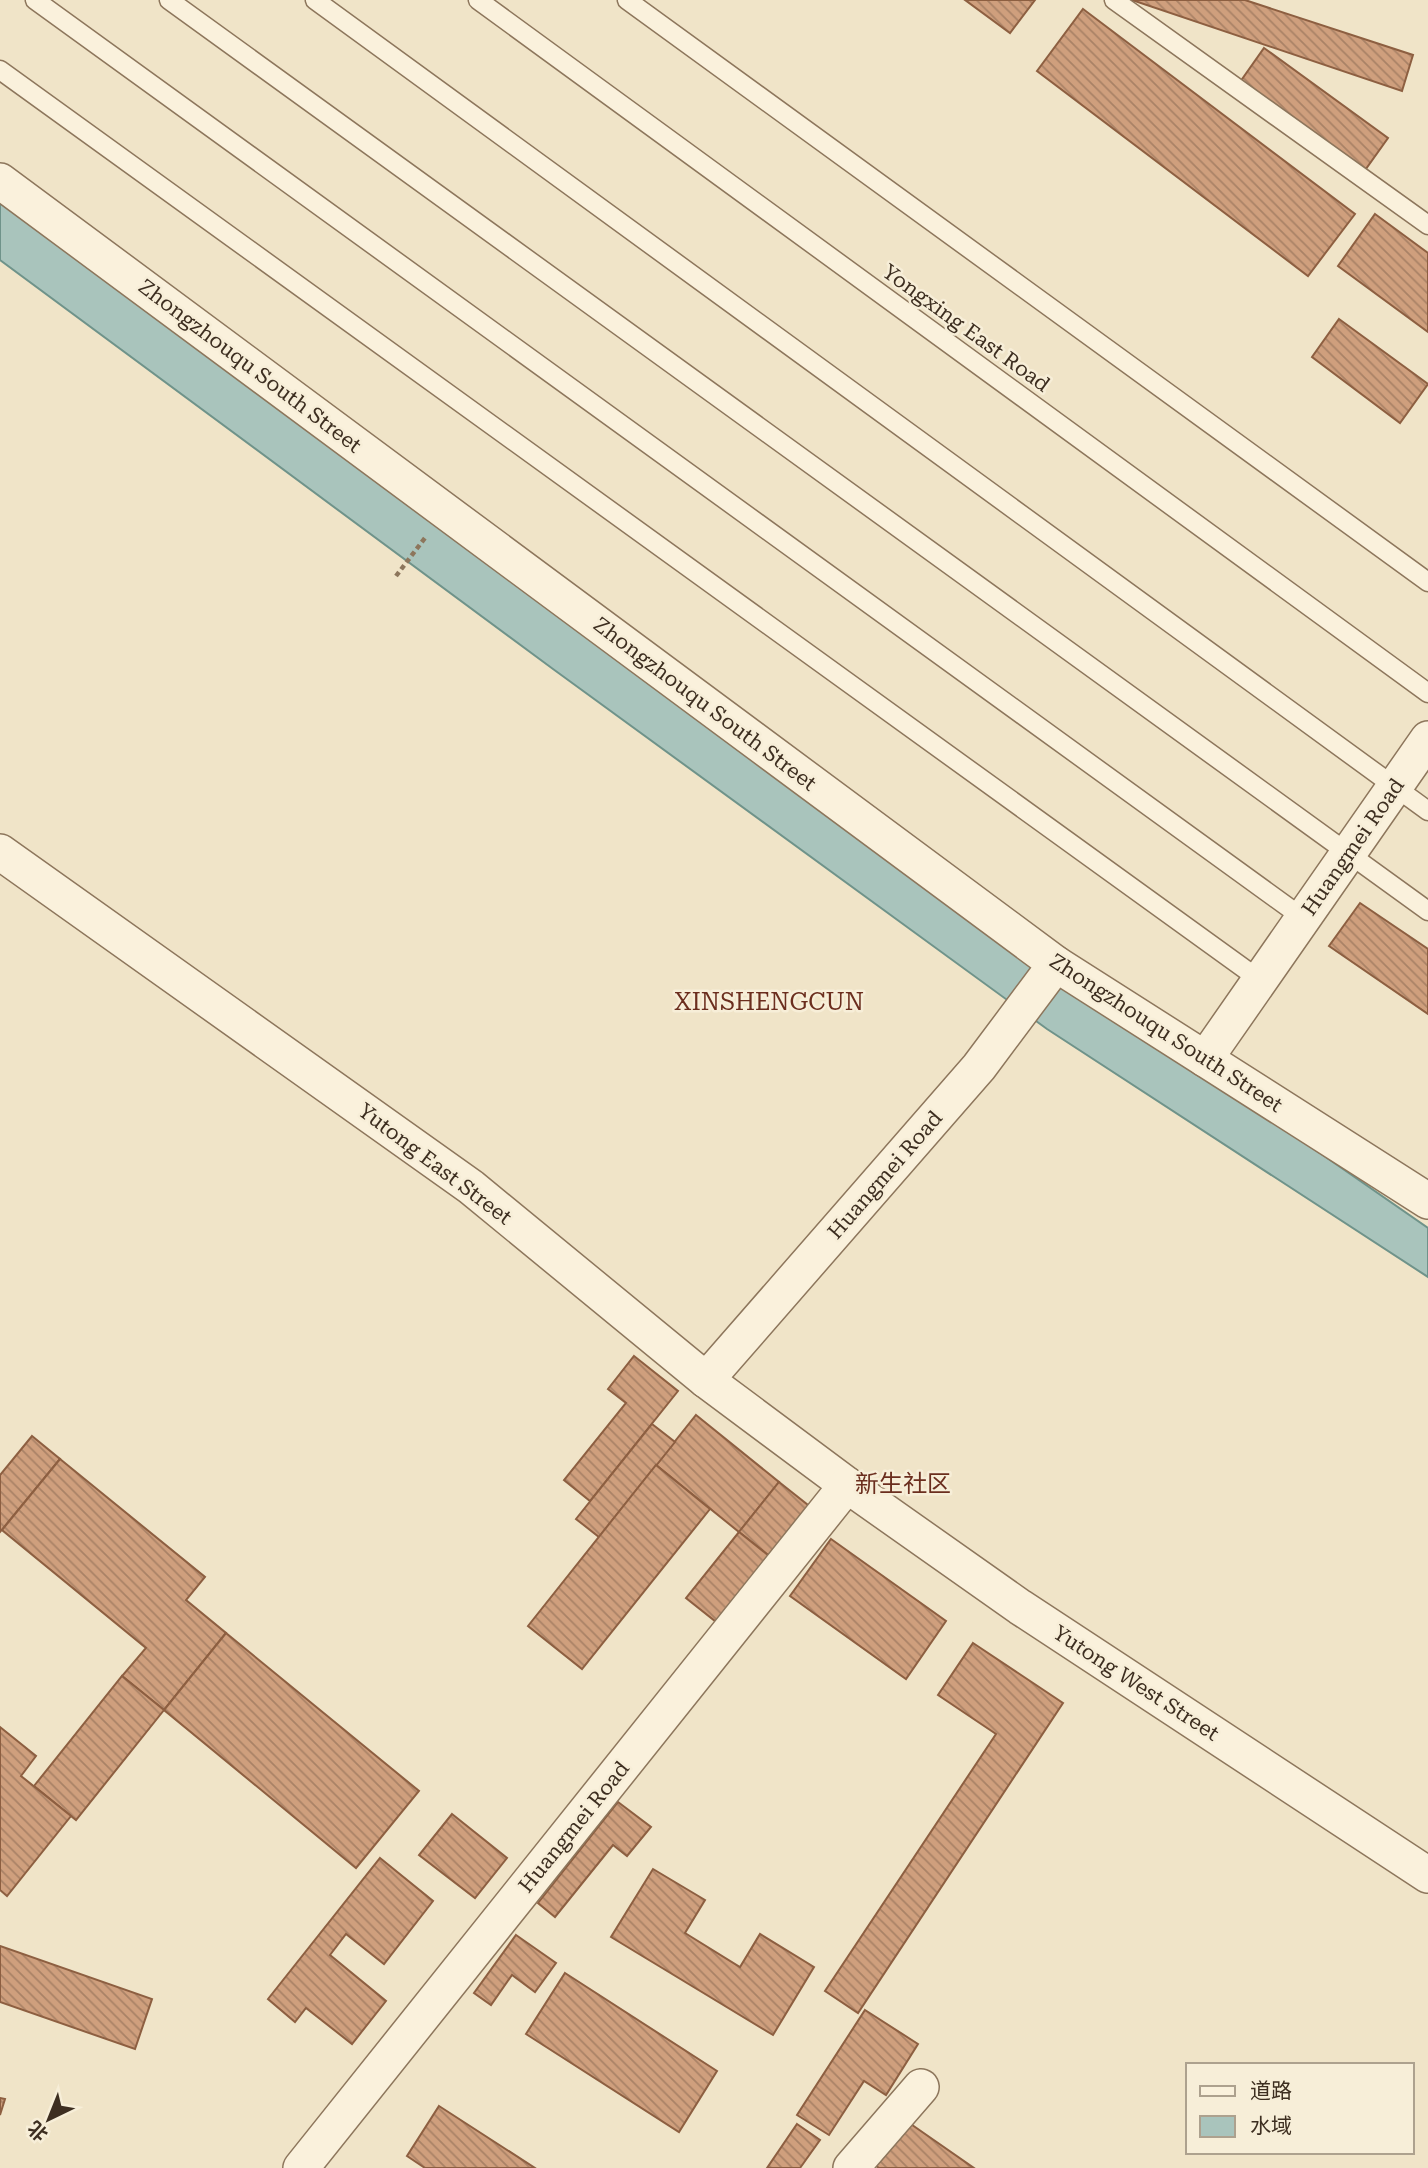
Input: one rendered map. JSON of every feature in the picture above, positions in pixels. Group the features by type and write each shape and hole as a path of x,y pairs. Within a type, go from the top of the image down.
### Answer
{"street":[{"name":"Zhongzhouqu South Street","path":"0,181 1056,964 1428,1201"},
{"name":"Huangmei Road","path":"1205,1059 1428,739"},
{"name":"Yutong East Street","path":"5,856 471,1187 706,1380 847,1485"},
{"name":"Huangmei Road","path":"706,1380 979,1067 1056,964"},
{"name":"Huangmei Road","path":"301,2168 847,1485"},
{"name":"Yutong West Street","path":"847,1485 1020,1607 1428,1875"},
{"path":"851,2168 921,2087"}],"lane":[{"path":"35,0 1303,918"},
{"path":"169,0 1428,911"},
{"path":"315,0 1428,811"},
{"name":"Yongxing East Road","path":"478,0 1428,692"},
{"path":"627,0 1428,582"},
{"path":"1114,0 1428,225"},
{"path":"0,71 1260,981"}],"path":[{"path":"396,576 445,510"}],"water":[{"path":"0,199 1192,1064 1428,1228 1428,1277 1047,1029 553,669 0,260"}],"building":[{"path":"965,0 1035,0 1010,33"},
{"path":"1132,0 1245,0 1413,55 1402,91"},
{"path":"1083,9 1355,214 1308,276 1037,71"},
{"path":"1264,48 1388,138 1363,173 1240,82"},
{"path":"1375,214 1428,253 1428,332 1338,266"},
{"path":"1339,319 1428,384 1400,423 1312,357"},
{"path":"1360,903 1428,949 1428,1014 1329,946"},
{"path":"634,1356 678,1391 590,1501 564,1480 626,1403 608,1389"},
{"path":"696,1415 779,1482 739,1532 656,1465"},
{"path":"652,1424 675,1442 599,1537 576,1519"},
{"path":"32,1436 60,1459 0,1532 0,1475"},
{"path":"60,1459 205,1577 186,1600 226,1633 164,1710 122,1676 146,1648 2,1530"},
{"path":"656,1465 710,1509 582,1669 528,1626"},
{"path":"779,1482 813,1509 773,1559 739,1532"},
{"path":"739,1532 773,1559 720,1625 686,1598"},
{"path":"831,1539 946,1621 906,1679 790,1596"},
{"path":"226,1633 419,1791 356,1868 164,1710"},
{"path":"973,1643 1063,1703 858,2013 825,1991 996,1734 938,1695"},
{"path":"122,1676 164,1710 76,1820 34,1786"},
{"path":"0,1727 36,1756 21,1776 71,1816 7,1896 0,1890"},
{"path":"618,1802 651,1827 627,1856 613,1845 555,1917 538,1903"},
{"path":"452,1814 507,1858 475,1898 419,1855"},
{"path":"380,1858 433,1901 384,1964 346,1934 330,1955 386,2001 352,2044 306,2008 295,2022 268,1999"},
{"path":"653,1869 705,1900 685,1933 740,1967 760,1934 814,1967 773,2035 611,1937"},
{"path":"516,1935 556,1963 535,1992 512,1975 491,2005 474,1993"},
{"path":"0,1946 152,1999 135,2049 0,2002"},
{"path":"565,1973 717,2071 679,2132 526,2034"},
{"path":"865,2010 918,2044 886,2095 864,2081 829,2135 797,2115"},
{"path":"0,2098 5,2099 0,2115"},
{"path":"439,2106 535,2168 425,2168 407,2156"},
{"path":"905,2120 974,2168 879,2168 875,2165"},
{"path":"797,2124 820,2140 800,2168 767,2168"}],"district":[{"name":"XINSHENGCUN","path":"769,1002"},
{"name":"新生社区","path":"903,1484"}]}
